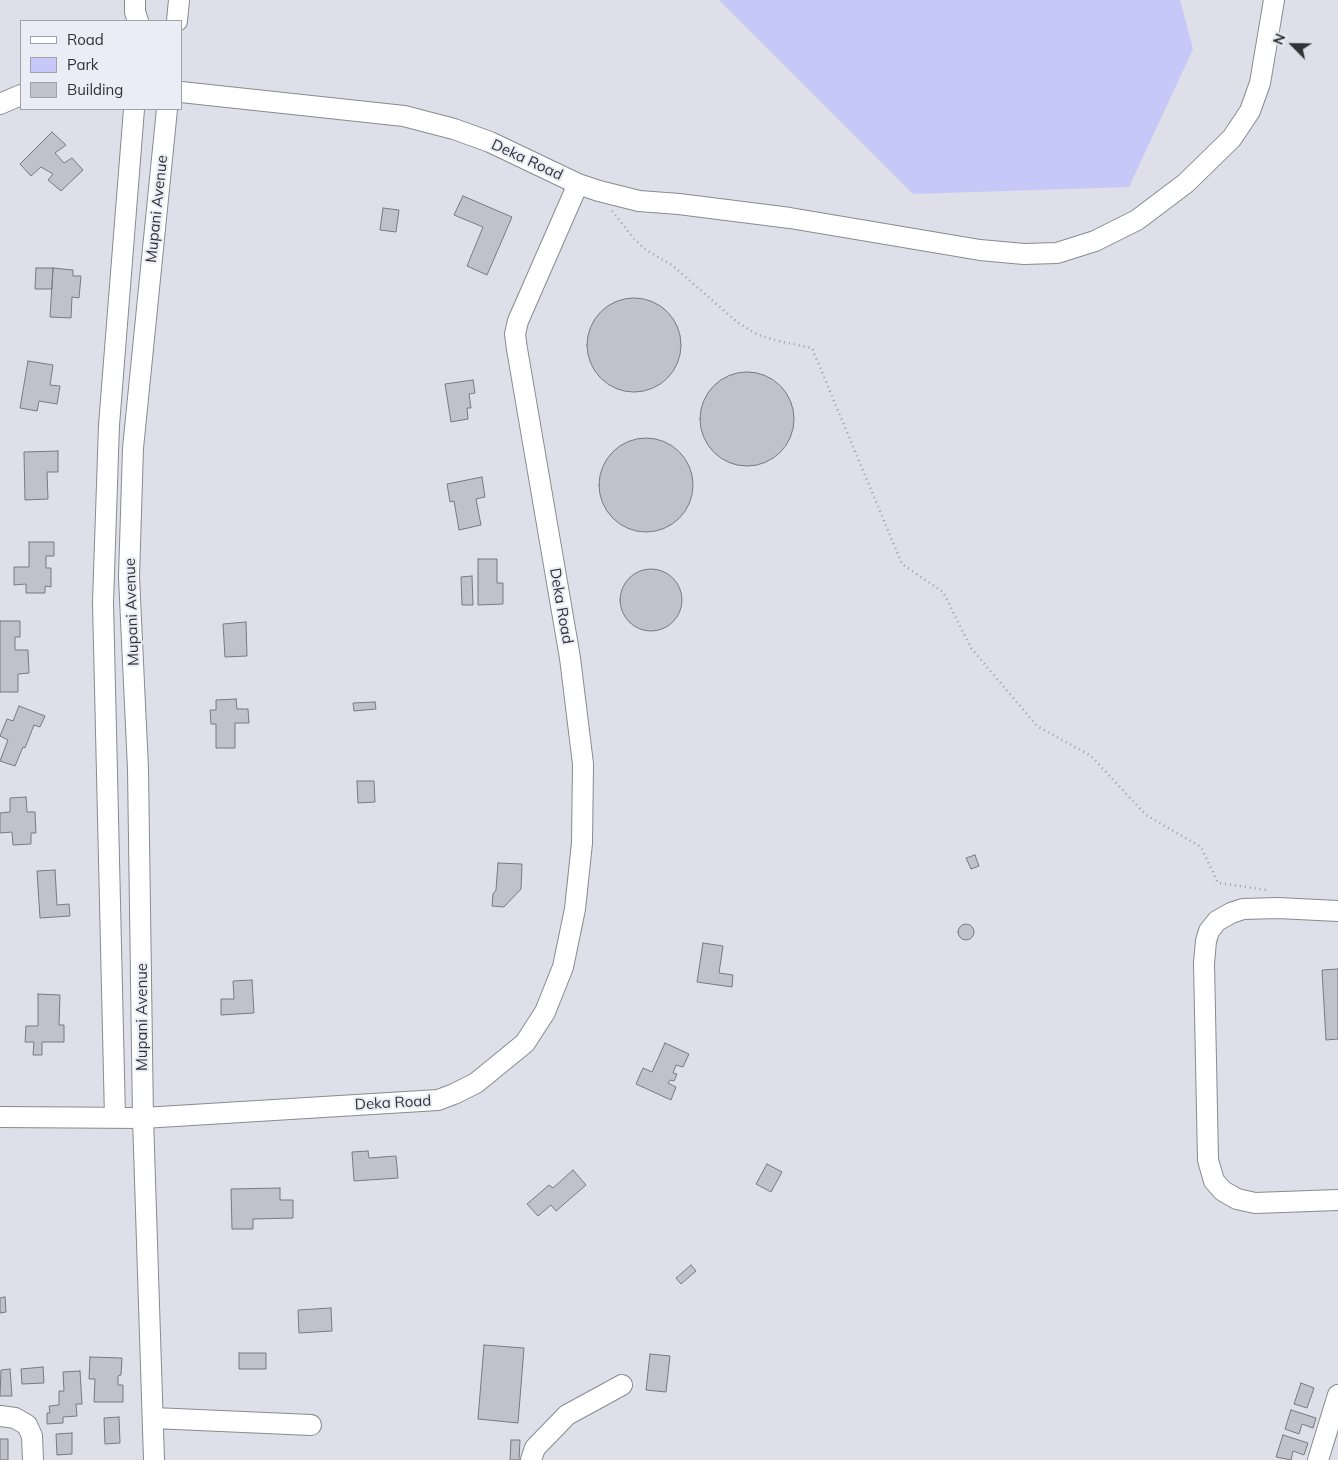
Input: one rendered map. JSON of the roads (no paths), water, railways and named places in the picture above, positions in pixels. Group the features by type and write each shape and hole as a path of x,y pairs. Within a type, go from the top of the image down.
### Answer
{"street":[{"path":"135,0 134,12 138,20"},
{"path":"176,20 179,0"},
{"path":"578,184 639,201 790,218 980,250 1024,254 1057,253 1095,241 1137,220 1186,183 1232,138 1250,111 1260,83 1274,0"},
{"name":"Deka Road","path":"0,1117 143,1118 438,1100 476,1084 525,1042 545,1012 563,967 575,908 582,844 583,764 570,658 515,334 518,321 578,184 490,142 454,128 404,116 182,92"},
{"path":"0,104 20,95"},
{"path":"115,1118 103,602 109,425 134,110"},
{"name":"Mupani Avenue","path":"154,1460 143,1118 138,769 129,577 133,448 168,110"},
{"path":"1338,911 1278,908 1243,909 1230,913 1217,921 1209,930 1204,963 1208,1160 1214,1181 1223,1191 1237,1199 1255,1203 1338,1200"},
{"path":"531,1460 535,1448 567,1416 622,1385"},
{"path":"1318,1460 1338,1395"},
{"path":"0,1416 9,1416 28,1425 32,1436 33,1460"},
{"path":"153,1418 311,1425"}]}
